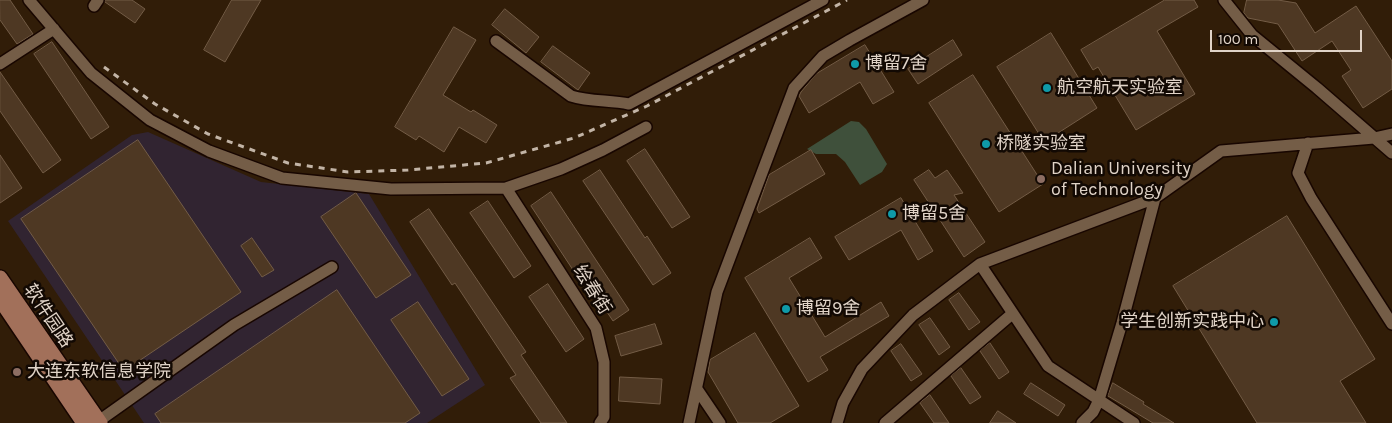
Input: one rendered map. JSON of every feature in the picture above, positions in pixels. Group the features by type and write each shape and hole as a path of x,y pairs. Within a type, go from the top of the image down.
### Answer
{"main road":[{"name":"软件园路","path":"0,278 95,423"},
{"name":"软件园路","path":"0,299 95,423"}],"street":[{"path":"29,0 91,73 150,120 209,151 282,178 391,189 506,188 561,169 603,150 646,127"},
{"path":"496,41 571,96 584,100 614,101 629,104 823,0"},
{"path":"689,423 717,292 794,88 823,56 923,0"},
{"path":"1224,0 1252,35 1392,153"},
{"path":"0,64 54,29"},
{"path":"837,423 843,403 862,368 913,315 980,264 1154,198 1221,151 1374,138 1392,134"},
{"path":"1308,143 1298,173 1311,198 1392,324"},
{"name":"绘春街","path":"506,188 596,328 604,362 604,416 600,423"},
{"path":"1082,423 1093,412 1099,400 1122,322 1154,198"},
{"path":"980,264 1048,366 1134,423"},
{"path":"95,423 234,325 332,266"},
{"path":"885,423 1012,314"},
{"path":"696,389 720,423"}],"shaded area":[{"path":"148,132 261,182 369,194 485,385 427,423 144,423 8,221 132,135"}],"green space":[{"path":"851,121 859,122 866,129 887,164 882,172 860,185 845,162 836,154 816,154 807,149"}],"building":[{"path":"0,0 10,0 33,34 17,44 0,20"},
{"path":"105,0 132,0 145,9 135,23 105,2"},
{"path":"232,0 261,0 225,62 204,50"},
{"path":"1165,0 1194,0 1198,7 1157,31 1195,94 1136,130 1098,67 1093,70 1081,50"},
{"path":"1247,0 1278,0 1296,3 1315,33 1356,6 1392,61 1392,89 1363,108 1342,76 1351,70 1332,41 1302,61 1278,24 1248,18 1244,13"},
{"path":"505,9 539,37 526,53 492,25"},
{"path":"454,27 476,40 443,95 497,125 486,143 459,127 444,152 419,136 416,140 395,127"},
{"name":"航空航天实验室","path":"1051,33 1097,108 1044,142 997,67"},
{"path":"953,40 962,55 918,84 908,69"},
{"path":"52,42 109,127 91,139 34,54"},
{"name":"博留7舍","path":"865,45 894,92 873,104 860,82 809,113 799,96 801,92 816,74"},
{"path":"553,46 590,73 578,90 541,62"},
{"path":"0,72 61,160 43,173 0,111"},
{"name":"桥隧实验室","path":"973,75 1043,184 999,212 929,103"},
{"path":"138,140 241,292 124,371 21,219"},
{"path":"645,149 690,217 672,228 627,161"},
{"path":"811,150 825,174 759,213 757,209 769,175"},
{"path":"0,155 22,188 0,203"},
{"path":"600,170 645,238 647,236 671,273 653,285 583,181"},
{"path":"929,170 935,178 947,170 963,193 954,195 985,242 964,257 914,180"},
{"path":"551,192 629,310 613,321 577,267 573,270 531,206"},
{"path":"356,193 411,275 376,298 321,217"},
{"name":"博留5舍","path":"901,198 933,251 918,260 901,230 849,260 835,237"},
{"path":"488,201 531,266 514,278 470,213"},
{"path":"429,209 526,352 521,355 567,423 541,423 510,378 516,375 455,283 452,285 410,222"},
{"name":"学生创新实践中心","path":"1287,216 1375,359 1340,381 1366,423 1257,423 1173,286"},
{"path":"252,238 274,270 262,277 241,246"},
{"name":"博留9舍","path":"810,238 822,258 789,278 825,337 881,302 889,316 820,357 828,370 808,382 745,278"},
{"path":"548,284 584,339 566,352 529,297"},
{"path":"337,290 420,413 405,423 161,423 155,414"},
{"path":"959,293 980,322 969,330 949,300"},
{"path":"418,302 469,379 442,396 391,320"},
{"path":"930,318 950,347 939,355 919,325"},
{"path":"655,324 662,344 621,356 615,336"},
{"path":"755,333 799,406 770,423 738,423 708,372 710,360"},
{"path":"990,343 1009,372 999,379 980,351"},
{"path":"901,344 922,374 911,381 891,351"},
{"path":"961,368 981,397 970,404 951,376"},
{"path":"620,377 662,379 660,404 619,401"},
{"path":"1031,383 1065,405 1058,416 1024,394"},
{"path":"1113,383 1174,423 1153,423 1108,396"},
{"path":"930,395 949,423 934,423 920,403"},
{"path":"998,411 1016,423 990,423"}],"railway":[{"path":"104,67 155,104 208,134 288,163 348,172 408,170 486,163 574,138 647,106 847,0"}],"place":[{"name":"博留7舍","path":"855,64"},
{"name":"航空航天实验室","path":"1047,88"},
{"name":"桥隧实验室","path":"986,144"},
{"name":"Dalian University of Technology","path":"1041,179"},
{"name":"博留5舍","path":"892,214"},
{"name":"博留9舍","path":"786,309"},
{"name":"学生创新实践中心","path":"1274,322"},
{"name":"大连东软信息学院","path":"17,372"}]}
